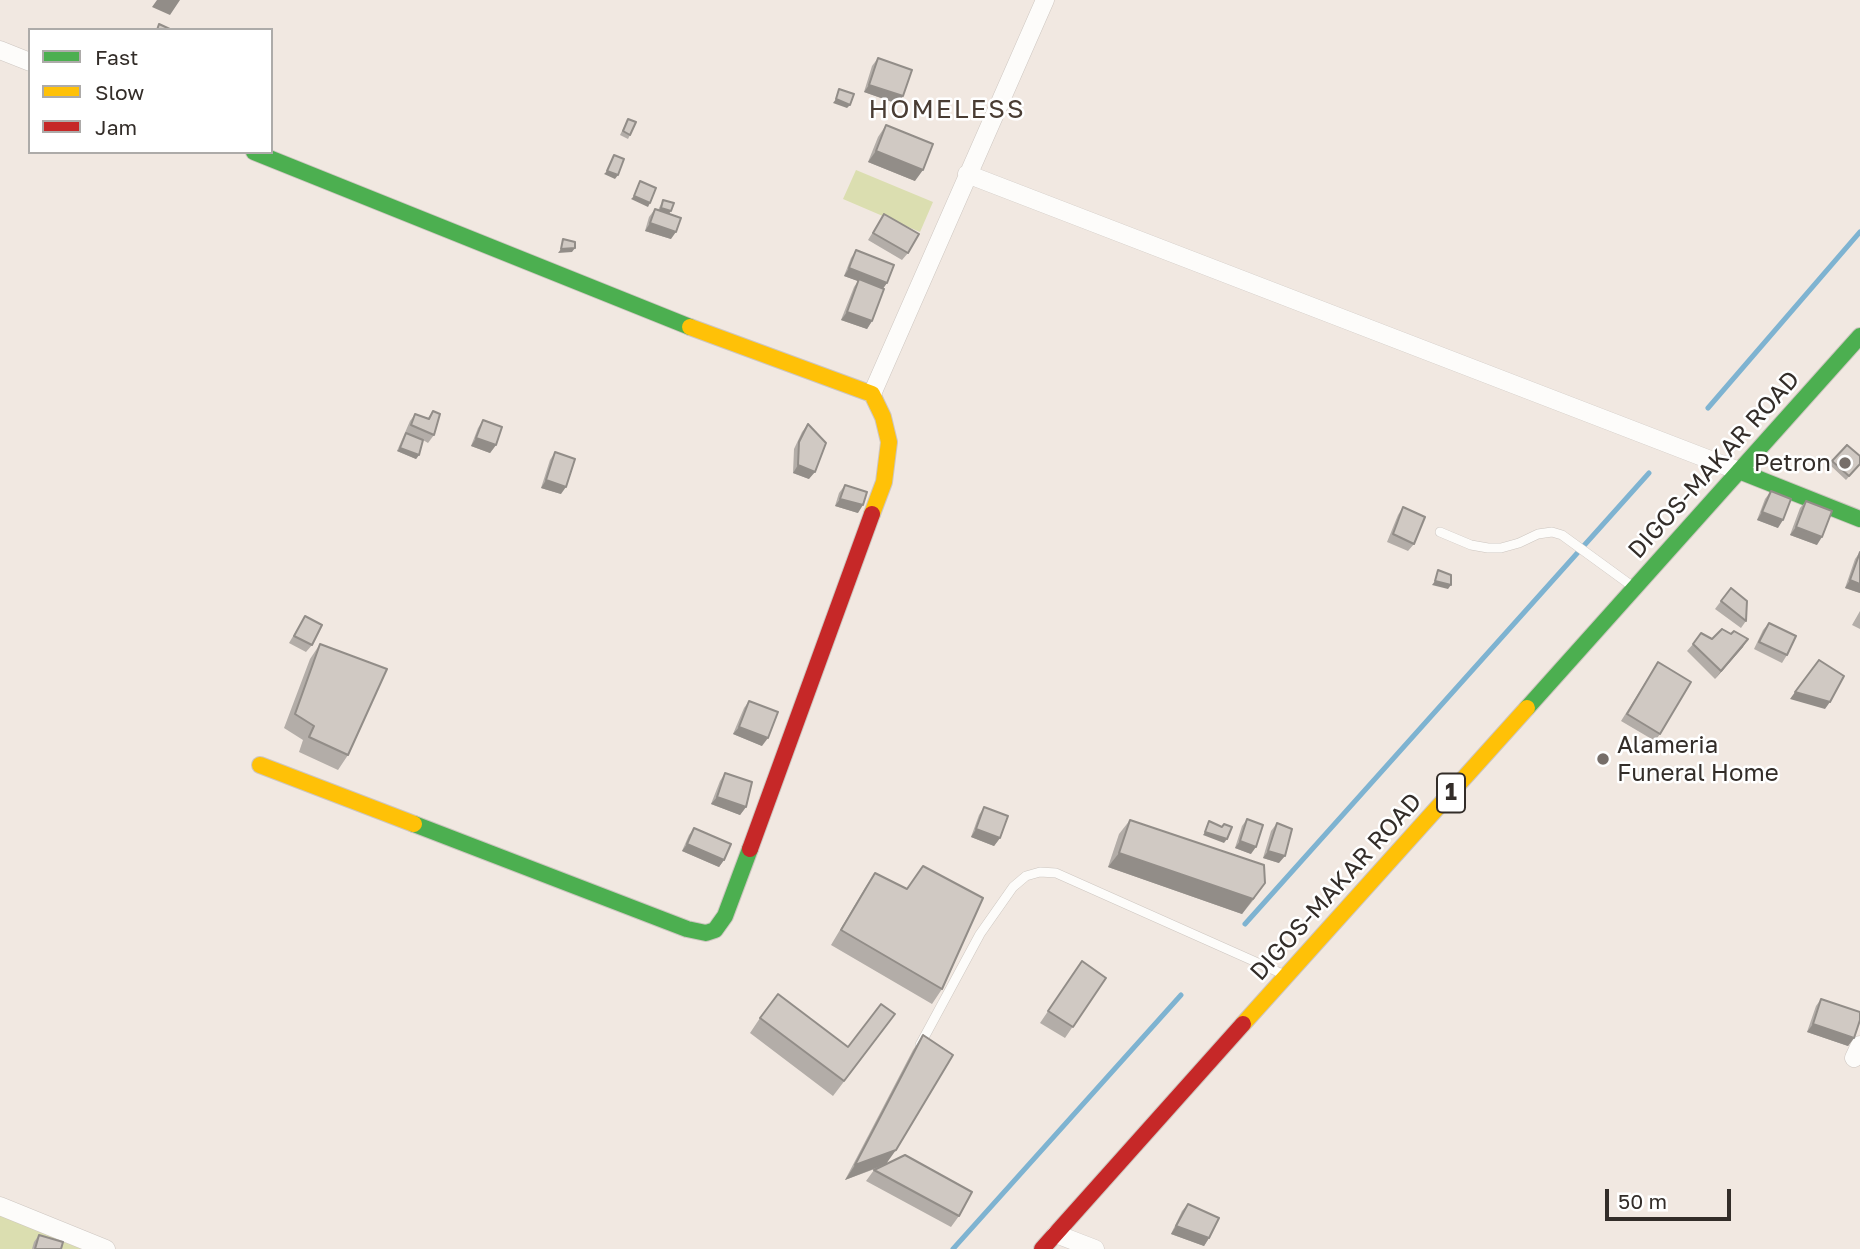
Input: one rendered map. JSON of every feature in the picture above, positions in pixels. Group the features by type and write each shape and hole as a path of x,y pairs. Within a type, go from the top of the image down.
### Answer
{"street":[{"path":"872,394 1045,0"},
{"path":"0,50 28,61"},
{"path":"259,154 695,329 872,394 883,417 889,442 884,482 725,916 715,930 706,933 687,929 260,765"},
{"path":"967,174 1860,519"},
{"name":"DIGOS-MAKAR ROAD","path":"1042,1249 1860,337"},
{"path":"0,1206 106,1249"},
{"path":"1056,1234 1095,1249"}],"lane":[{"path":"1440,532 1471,545 1488,548 1501,548 1538,534 1552,532 1571,541 1634,588"},
{"path":"920,1045 980,934 1013,887 1026,876 1040,872 1056,873 1287,976"}],"green space":[{"path":"856,170 933,202 920,232 843,199"},
{"path":"0,1212 98,1249 0,1249"}],"building":[{"path":"878,58 912,70 903,96 869,85"},
{"path":"839,89 854,94 850,105 836,99"},
{"path":"628,119 636,122 630,135 623,131"},
{"path":"886,125 933,144 923,170 876,151"},
{"path":"614,155 624,159 618,175 607,171"},
{"path":"640,181 656,188 650,203 634,196"},
{"path":"663,200 674,203 671,211 661,208"},
{"path":"655,209 681,218 676,232 650,223"},
{"path":"884,214 919,234 908,253 873,233"},
{"path":"563,239 575,242 575,248 561,249"},
{"path":"856,250 894,265 887,283 849,268"},
{"path":"859,279 884,289 872,321 847,312"},
{"path":"433,411 440,414 434,435 411,425 415,414 429,419"},
{"path":"483,420 502,427 496,445 476,438"},
{"path":"808,424 826,443 815,472 798,465 799,442"},
{"path":"406,433 423,440 419,455 400,448"},
{"name":"Petron","path":"1847,445 1860,456 1860,464 1849,476 1832,461"},
{"path":"555,452 575,459 566,487 546,480"},
{"path":"845,485 867,492 863,505 840,499"},
{"path":"1771,491 1791,499 1783,520 1762,512"},
{"path":"1806,501 1832,511 1822,537 1796,527"},
{"path":"1403,507 1425,517 1414,544 1393,534"},
{"path":"1860,552 1860,584 1850,580"},
{"path":"1438,570 1451,575 1451,585 1435,581"},
{"path":"1731,588 1747,601 1746,621 1721,601"},
{"path":"305,616 322,625 312,645 294,636"},
{"path":"1769,623 1796,636 1787,655 1759,642"},
{"path":"1722,629 1731,634 1734,631 1748,639 1721,671 1693,644 1701,633 1712,639"},
{"path":"320,644 387,669 348,755 309,737 314,726 295,714"},
{"path":"1819,660 1844,676 1830,702 1795,692"},
{"path":"1658,662 1691,682 1660,734 1627,714"},
{"path":"749,701 778,712 768,738 739,727"},
{"path":"725,773 752,782 746,807 717,797"},
{"path":"984,807 1008,816 1000,838 976,829"},
{"path":"1247,819 1263,825 1256,847 1240,841"},
{"path":"1130,820 1264,865 1265,883 1253,899 1119,853"},
{"path":"1209,821 1222,827 1224,824 1232,827 1227,839 1205,832"},
{"path":"1277,823 1292,829 1285,856 1268,851"},
{"path":"694,828 731,844 724,860 687,844"},
{"path":"923,866 983,898 942,989 841,930 875,873 907,889"},
{"path":"1082,961 1106,978 1073,1027 1048,1011"},
{"path":"778,994 848,1047 881,1004 895,1014 844,1081 760,1018"},
{"path":"1821,999 1860,1012 1854,1038 1813,1024"},
{"path":"923,1035 953,1055 896,1150 855,1165"},
{"path":"905,1155 972,1192 959,1216 874,1170"},
{"path":"1188,1204 1219,1218 1209,1238 1176,1226"},
{"path":"39,1235 63,1242 61,1249 35,1249"}],"waterway":[{"path":"1708,408 1860,232"},
{"path":"1245,924 1649,473"},
{"path":"953,1249 1181,995"}],"traffic: fast":[{"path":"259,154 690,327"},
{"path":"1527,708 1860,336"},
{"path":"1739,471 1860,519"},
{"path":"414,824 687,929 706,933 715,930 725,916 750,849"}],"traffic: slow":[{"path":"690,327 872,394 883,417 889,442 884,482 872,514"},
{"path":"1243,1024 1527,708"},
{"path":"260,765 414,824"}],"traffic: jam":[{"path":"750,849 872,514"},
{"path":"1042,1249 1243,1024"}],"place":[{"name":"Petron","path":"1845,463"},
{"name":"Alameria Funeral Home","path":"1603,759"}],"district":[{"name":"HOMELESS","path":"947,110"}]}
